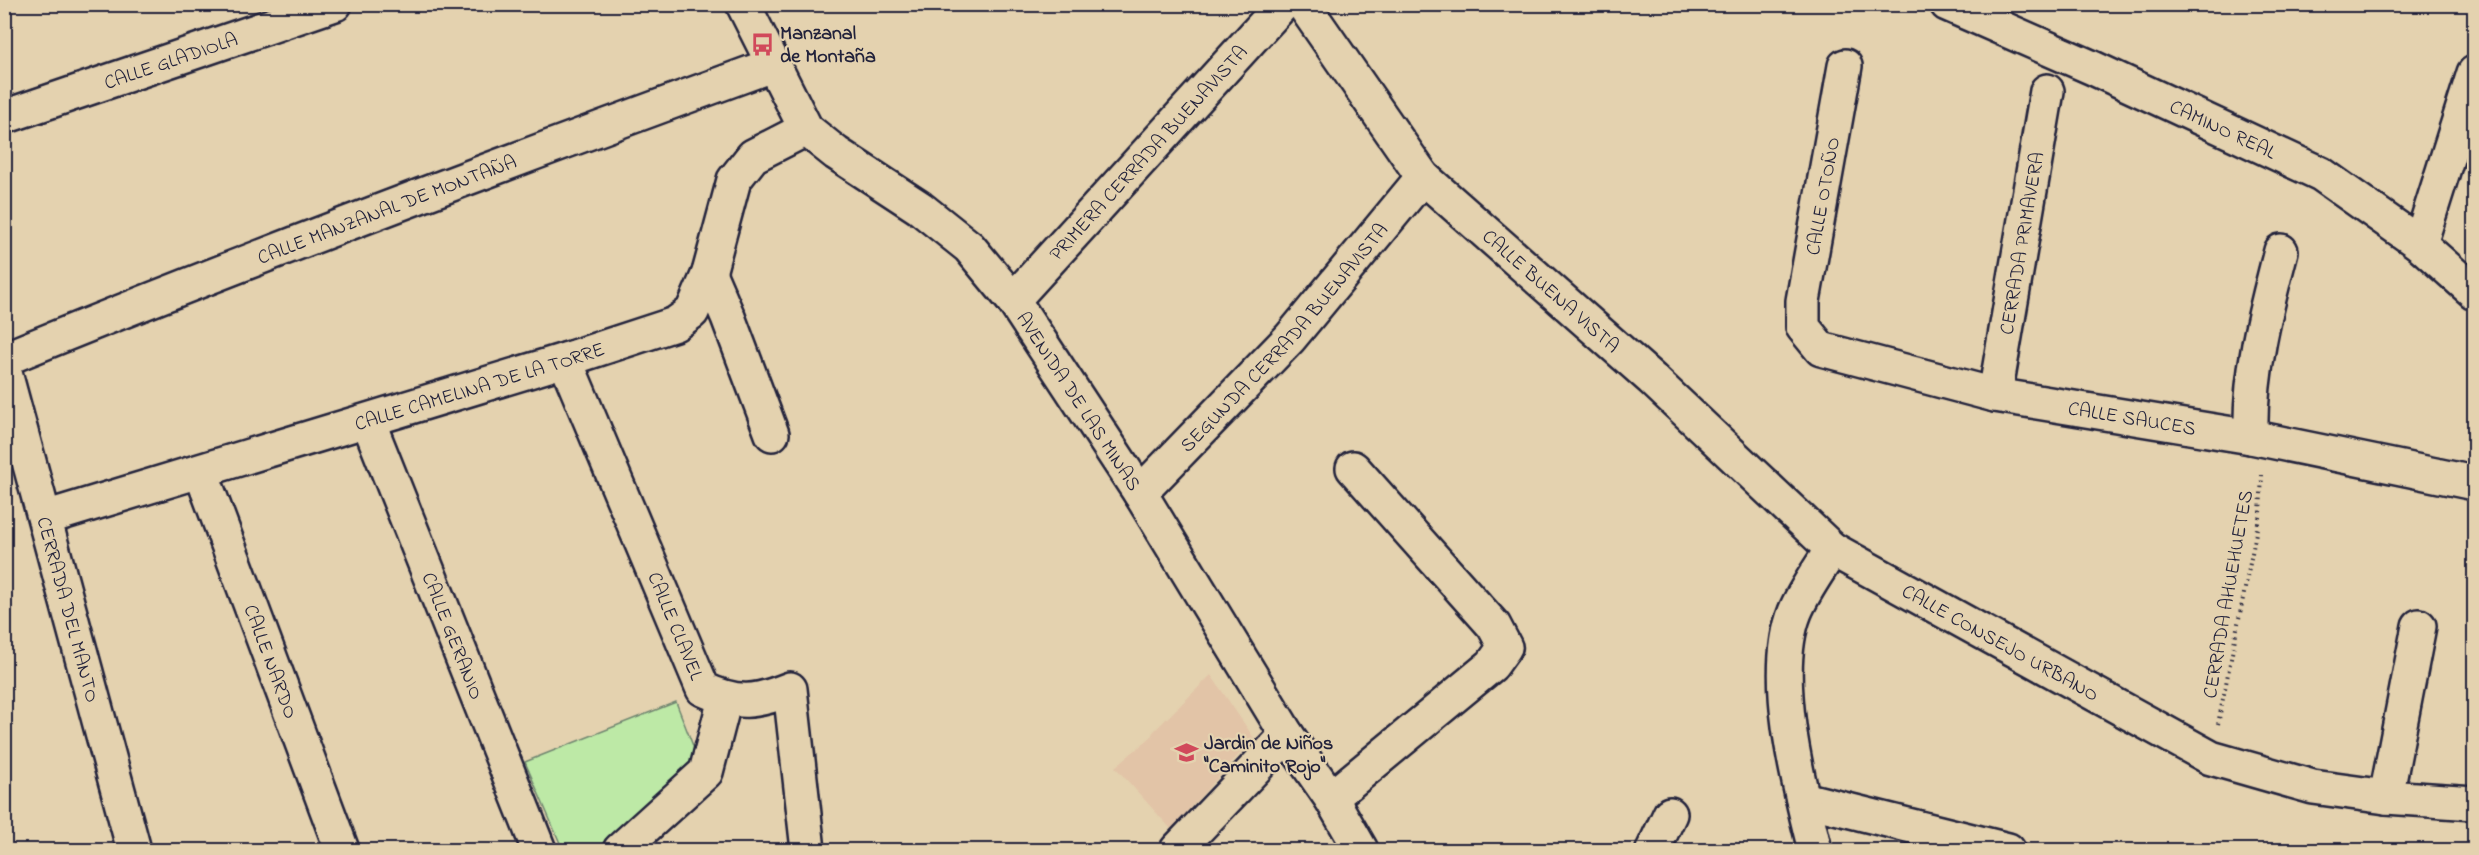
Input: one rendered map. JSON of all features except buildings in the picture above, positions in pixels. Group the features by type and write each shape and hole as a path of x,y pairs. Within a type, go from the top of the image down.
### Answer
{"street":[{"name":"CALLE GLADIOLA","path":"4,117 335,4"},
{"name":"AVENIDA DE LAS MINAS","path":"743,4 806,129 836,153 920,208 969,247 1013,300 1140,493 1287,735 1331,798 1361,850"},
{"name":"PRIMERA CERRADA BUENAVISTA","path":"1013,300 1283,4"},
{"name":"CALLE BUENA VISTA","path":"1303,4 1423,177 1652,379 1832,549"},
{"name":"CAMINO REAL","path":"1947,4 2093,68 2321,174 2420,244 2475,292"},
{"name":"CALLE MANZANAL DE MONTAÑA","path":"4,359 157,296 527,154 772,65"},
{"name":"CALLE OTOÑO","path":"1803,327 1803,301 1845,66"},
{"path":"2420,244 2475,73"},
{"name":"CERRADA PRIMAVERA","path":"1995,395 2047,91"},
{"name":"CALLE CAMELINA DE LA TORRE","path":"45,518 368,421 675,324 692,312 709,273 734,180 753,156 806,129"},
{"name":"SEGUNDA CERRADA BUENAVISTA","path":"1140,493 1290,338 1423,177"},
{"path":"2251,437 2250,410 2259,349 2281,251"},
{"path":"709,273 729,316 772,434"},
{"name":"CALLE SAUCES","path":"1803,327 1821,349 1995,395 2251,437 2475,483"},
{"name":"CALLE CLAVEL","path":"565,360 703,689 725,699"},
{"name":"CERRADA DEL MANTO","path":"4,369 134,850"},
{"name":"CALLE GERANIO","path":"368,421 539,850"},
{"path":"1331,798 1492,665 1504,647 1494,626 1353,468"},
{"name":"CALLE NARDO","path":"201,472 342,850"},
{"path":"1815,850 1803,799 1787,706 1785,652 1795,612 1832,549"},
{"name":"CALLE CONSEJO URBANO","path":"1832,549 2211,758 2313,787 2386,797 2475,803"},
{"path":"2386,797 2419,626"},
{"path":"620,850 706,771 725,699 762,700 790,689 808,850"},
{"path":"1177,850 1287,735"},
{"path":"1803,799 2008,850"},
{"path":"1653,850 1670,814"}],"path":[{"name":"CERRADA AHUEHUETES","path":"2211,758 2260,513 2263,478 2251,437"}],"shaded area":[{"name":"Jardin de Niños \"Caminito Rojo\"","path":"1211,675 1254,738 1171,829 1115,767 1151,737 1153,732"}],"green space":[{"path":"676,702 702,769 608,850 563,850 525,762"}],"place":[{"name":"Manzanal de Montaña","path":"762,44"},
{"name":"Jardin de Niños \"Caminito Rojo\"","path":"1186,753"}]}
